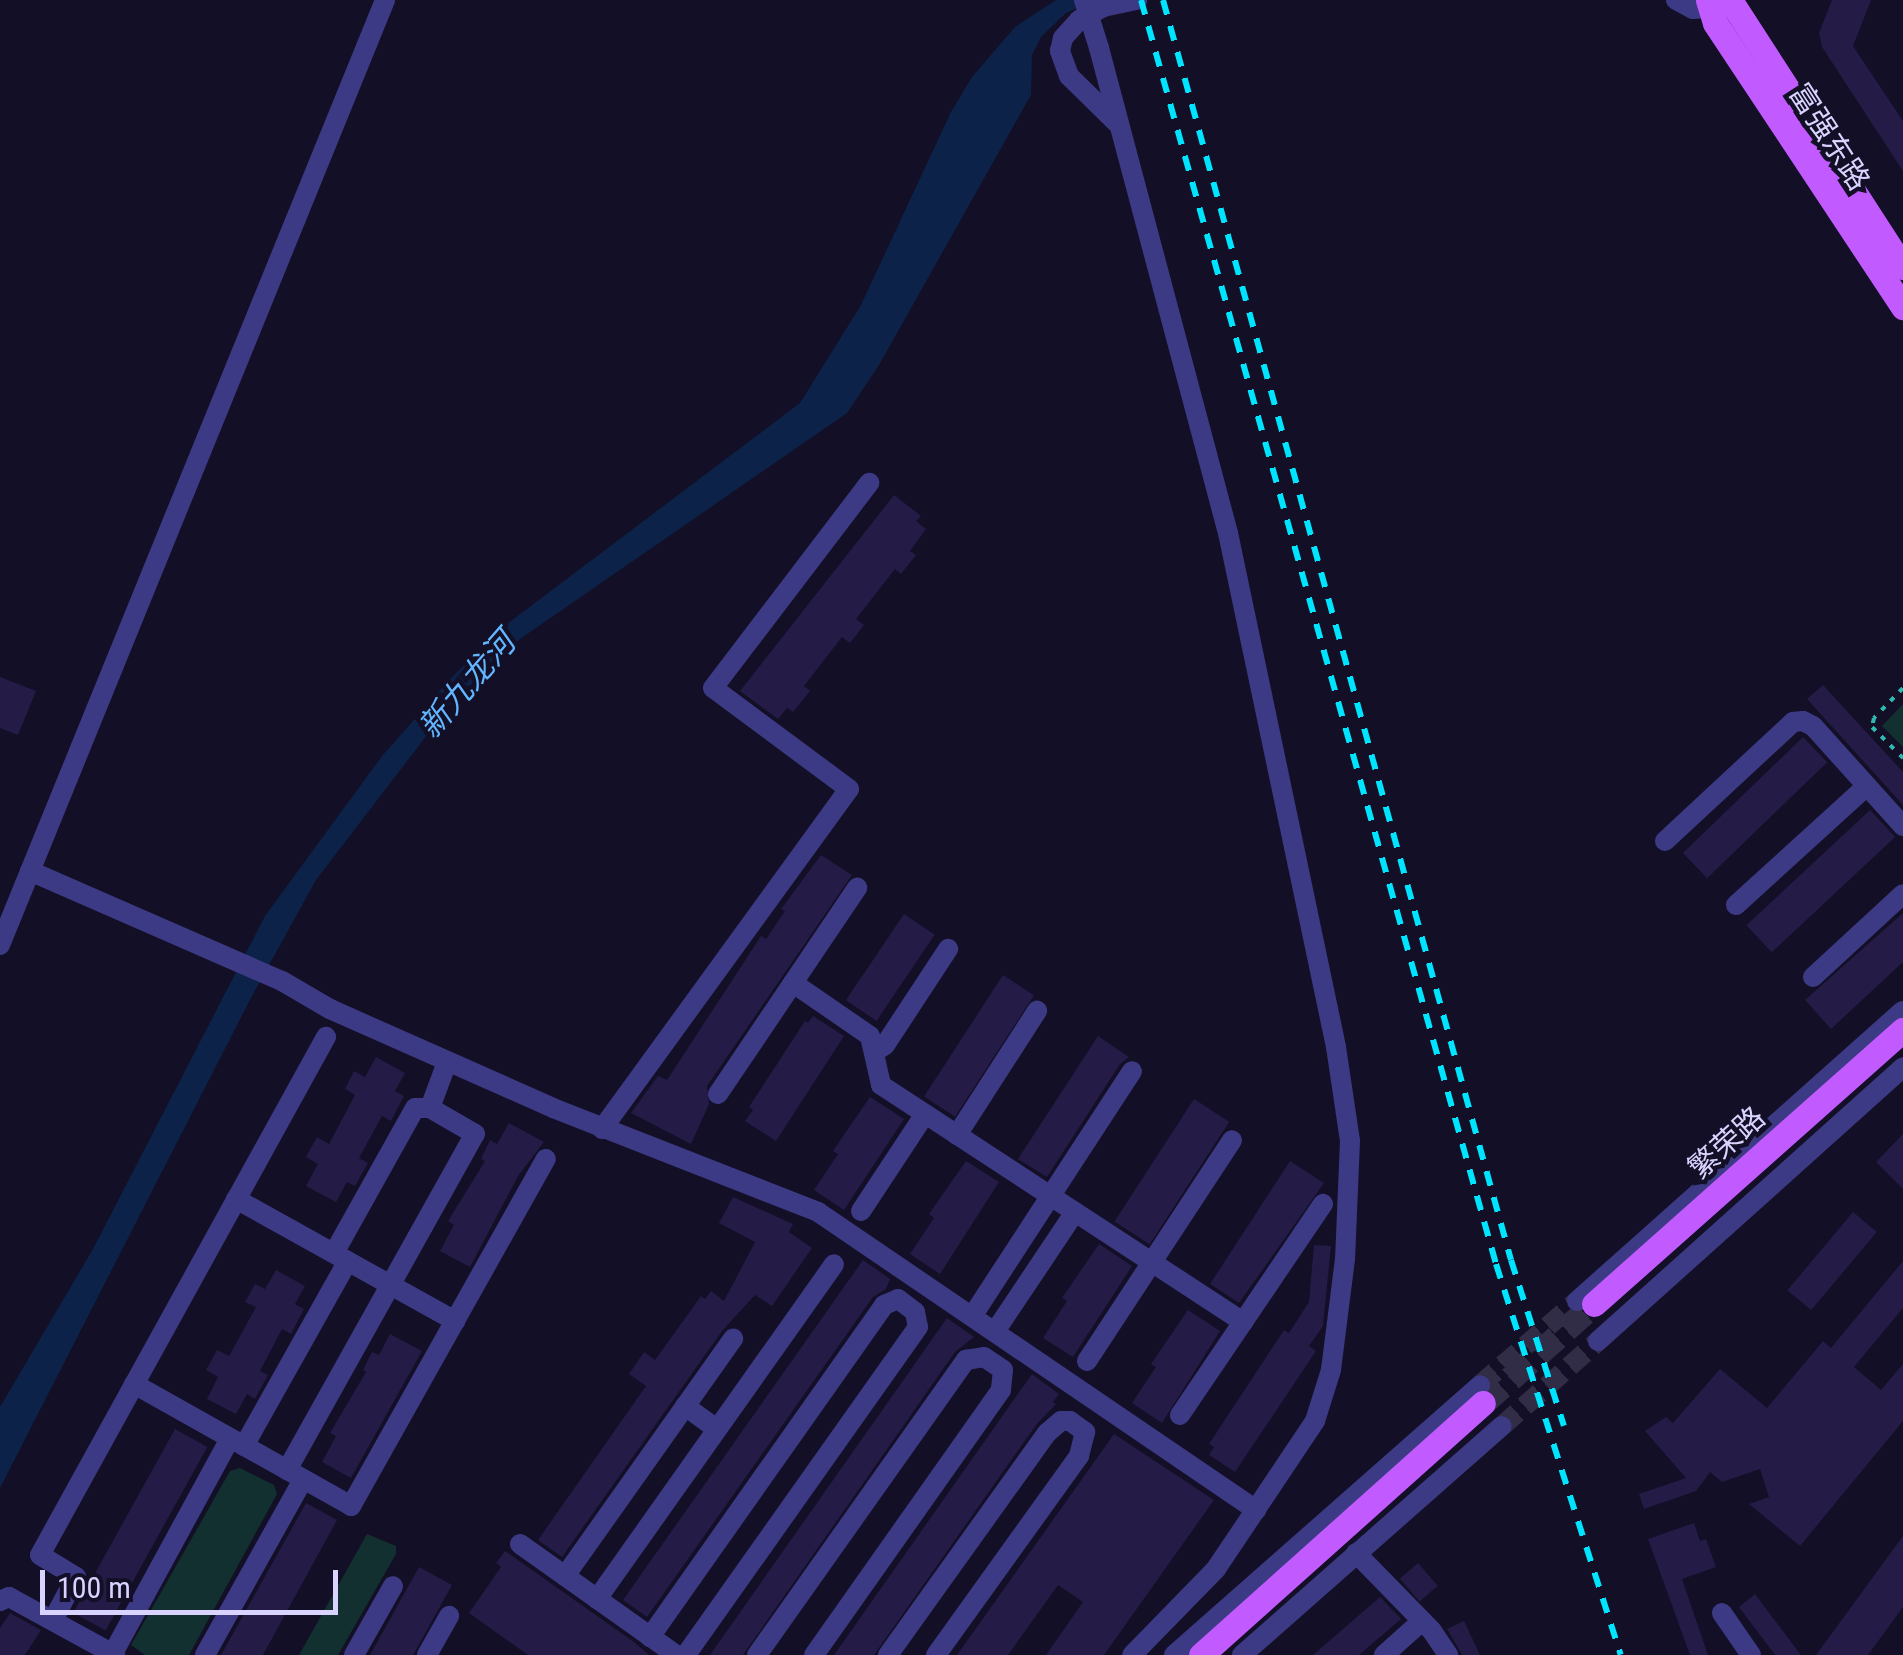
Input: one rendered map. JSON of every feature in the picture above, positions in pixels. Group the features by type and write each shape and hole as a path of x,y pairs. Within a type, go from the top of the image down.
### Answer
{"main road":[{"name":"富强东路","path":"1715,3 1903,267"},
{"name":"富强东路","path":"1715,3 1903,307"},
{"name":"繁荣路","path":"1592,1315 1903,1030"},
{"name":"繁荣路","path":"1592,1315 1903,1045"},
{"path":"1201,1655 1489,1406"},
{"path":"1218,1655 1489,1406"}],"street":[{"path":"0,946 385,0"},
{"path":"1084,0 1228,533 1336,1048 1350,1141 1345,1259 1331,1370 1314,1422 1216,1569 1132,1655"},
{"path":"1119,125 1069,76 1060,51 1064,38 1079,20 1103,7 1136,0"},
{"path":"1676,0 1693,9 1715,3"},
{"path":"602,1129 849,789 713,688 869,483"},
{"path":"1666,840 1794,722 1813,726 1903,826"},
{"path":"1736,905 1866,786"},
{"path":"30,871 282,981 330,1009 602,1129 818,1212 1256,1510"},
{"path":"718,1094 857,888"},
{"path":"1813,977 1903,894"},
{"path":"876,1051 885,1045 948,949"},
{"path":"793,984 870,1036 881,1085 1243,1322"},
{"path":"1592,1315 1903,1011"},
{"path":"957,1135 1037,1012"},
{"path":"53,1620 76,1577 40,1554 326,1037"},
{"path":"430,1108 448,1062"},
{"path":"1592,1315 1903,1067"},
{"path":"973,1315 1132,1071"},
{"path":"0,1602 9,1598 113,1655 341,1258 416,1108 430,1108 475,1134 390,1285 205,1655"},
{"path":"861,1210 925,1114"},
{"path":"1087,1361 1232,1140"},
{"path":"134,1384 351,1506 546,1159"},
{"path":"236,1199 455,1321"},
{"path":"1180,1415 1323,1204"},
{"path":"996,1330 1074,1212"},
{"path":"597,1599 834,1264"},
{"path":"650,1636 884,1305 898,1299 916,1312 918,1327 686,1655"},
{"path":"565,1576 733,1339"},
{"path":"758,1655 966,1360 984,1357 1003,1370 1001,1390 814,1655"},
{"path":"685,1406 717,1429"},
{"path":"1242,1655 1356,1553 1489,1406"},
{"path":"1174,1655 1489,1406"},
{"path":"888,1655 1047,1433 1061,1421 1070,1421 1086,1432 1079,1456 936,1655"},
{"path":"520,1544 676,1655"},
{"path":"1356,1553 1422,1621 1448,1655"},
{"path":"354,1655 393,1586"},
{"path":"1722,1613 1750,1655"},
{"path":"427,1655 450,1616"},
{"path":"1384,1655 1422,1621"}],"path":[{"path":"1903,688 1874,718 1872,727 1903,758"}],"green space":[{"path":"1903,704 1903,747 1882,726"},
{"path":"240,1468 274,1485 277,1494 189,1655 145,1655 131,1645 230,1471"},
{"path":"367,1534 396,1546 396,1554 338,1655 299,1655"}],"water":[{"name":"新九龙河","path":"1056,0 1097,0 1066,13 1041,37 1032,55 1031,95 879,365 847,413 520,639 450,705 316,880 253,994 0,1488 0,1407 93,1249 265,916 382,756 451,678 507,624 800,403 861,305 951,112 972,77 1015,27"}],"building":[{"path":"1832,0 1871,0 1853,46 1903,121 1903,171 1822,47 1819,33"},
{"path":"894,495 921,516 916,521 926,529 910,551 916,555 901,574 895,569 856,619 864,625 850,643 842,637 804,686 810,691 793,712 787,708 778,719 740,691"},
{"path":"0,677 36,691 18,735 0,728"},
{"path":"1823,685 1903,772 1903,805 1807,699"},
{"path":"1803,737 1827,762 1707,878 1683,853"},
{"path":"1870,810 1895,837 1772,952 1746,925"},
{"path":"821,855 852,875 707,1086 709,1104 691,1144 631,1113 658,1076 667,1080 761,936 766,939 785,911 781,909"},
{"path":"1903,913 1903,962 1831,1029 1805,1000"},
{"path":"904,914 935,935 877,1021 846,1000"},
{"path":"1003,975 1034,995 955,1117 924,1097"},
{"path":"813,1016 844,1036 776,1141 745,1121 753,1110 749,1107 805,1021 808,1023"},
{"path":"1098,1036 1129,1057 1120,1064 1047,1177 1018,1159"},
{"path":"376,1057 405,1073 395,1091 404,1096 391,1121 382,1116 359,1158 368,1163 355,1186 347,1182 336,1202 306,1186 318,1164 306,1157 317,1137 329,1144 355,1095 345,1089 354,1071 365,1077"},
{"path":"870,1097 904,1119 844,1210 814,1190 838,1154 833,1151"},
{"path":"1194,1099 1229,1122 1150,1244 1114,1221"},
{"path":"509,1123 544,1142 518,1176 470,1267 440,1251 454,1225 448,1221 485,1161 481,1159 490,1140 497,1144"},
{"path":"1903,1134 1903,1189 1876,1162"},
{"path":"966,1161 999,1182 940,1274 910,1254 934,1218 929,1214"},
{"path":"1290,1161 1324,1183 1239,1303 1210,1284"},
{"path":"733,1197 793,1224 789,1232 812,1248 772,1306 755,1295 722,1331 562,1557 538,1540 646,1386 629,1374 644,1352 655,1360 701,1296 705,1299 711,1291 724,1301 755,1242 719,1223"},
{"path":"1853,1212 1877,1232 1811,1310 1787,1290"},
{"path":"1099,1244 1132,1266 1073,1357 1043,1338 1067,1301 1062,1298"},
{"path":"1314,1245 1331,1246 1323,1326 1309,1346 1316,1351 1235,1472 1209,1455 1214,1447 1209,1444 1284,1330 1289,1333 1309,1302"},
{"path":"863,1260 890,1279 886,1289 873,1297 647,1617 623,1600"},
{"path":"1903,1261 1903,1308 1854,1367 1881,1390 1903,1364 1903,1421 1800,1546 1749,1504 1769,1497 1760,1469 1722,1482 1710,1472 1696,1491 1644,1509 1639,1494 1686,1478 1645,1431 1666,1417 1673,1423 1720,1369 1767,1408 1823,1341 1831,1348"},
{"path":"276,1270 305,1286 295,1304 304,1309 291,1334 282,1329 260,1371 268,1375 255,1399 247,1394 236,1414 207,1399 218,1377 206,1370 217,1350 229,1356 256,1307 245,1302 255,1284 265,1289"},
{"path":"1188,1310 1220,1331 1162,1423 1132,1403 1156,1367 1151,1364"},
{"path":"947,1318 974,1337 955,1352 743,1655 710,1655"},
{"path":"390,1334 422,1351 351,1478 322,1462 336,1436 330,1433 366,1372 363,1370 372,1352 379,1355"},
{"path":"1032,1374 1059,1394 1053,1402 1056,1404 1036,1425 874,1655 834,1655"},
{"path":"175,1429 207,1447 106,1631 73,1613"},
{"path":"1114,1434 1214,1500 1104,1655 1046,1655 1083,1602 1058,1585 1008,1655 957,1655"},
{"path":"306,1503 337,1520 263,1655 221,1655"},
{"path":"1694,1523 1700,1541 1706,1539 1716,1567 1682,1579 1708,1655 1690,1655 1648,1539"},
{"path":"1903,1536 1903,1607 1868,1655 1816,1655"},
{"path":"505,1551 649,1655 528,1655 469,1613 501,1567 496,1563"},
{"path":"1418,1563 1438,1586 1420,1601 1400,1579"},
{"path":"419,1567 452,1585 413,1655 370,1655"},
{"path":"1755,1594 1801,1655 1775,1655 1739,1607"},
{"path":"1380,1597 1401,1619 1359,1655 1313,1655"},
{"path":"10,1613 41,1630 25,1655 0,1655 0,1628"},
{"path":"1464,1621 1480,1655 1462,1655 1447,1629"}],"tunnel":[{"path":"1480,1385 1577,1301"},
{"path":"1483,1403 1594,1304"},
{"path":"1502,1426 1598,1341"}],"railway":[{"path":"1141,0 1496,1264 1621,1655"},
{"path":"1163,0 1511,1260 1564,1426"}]}
